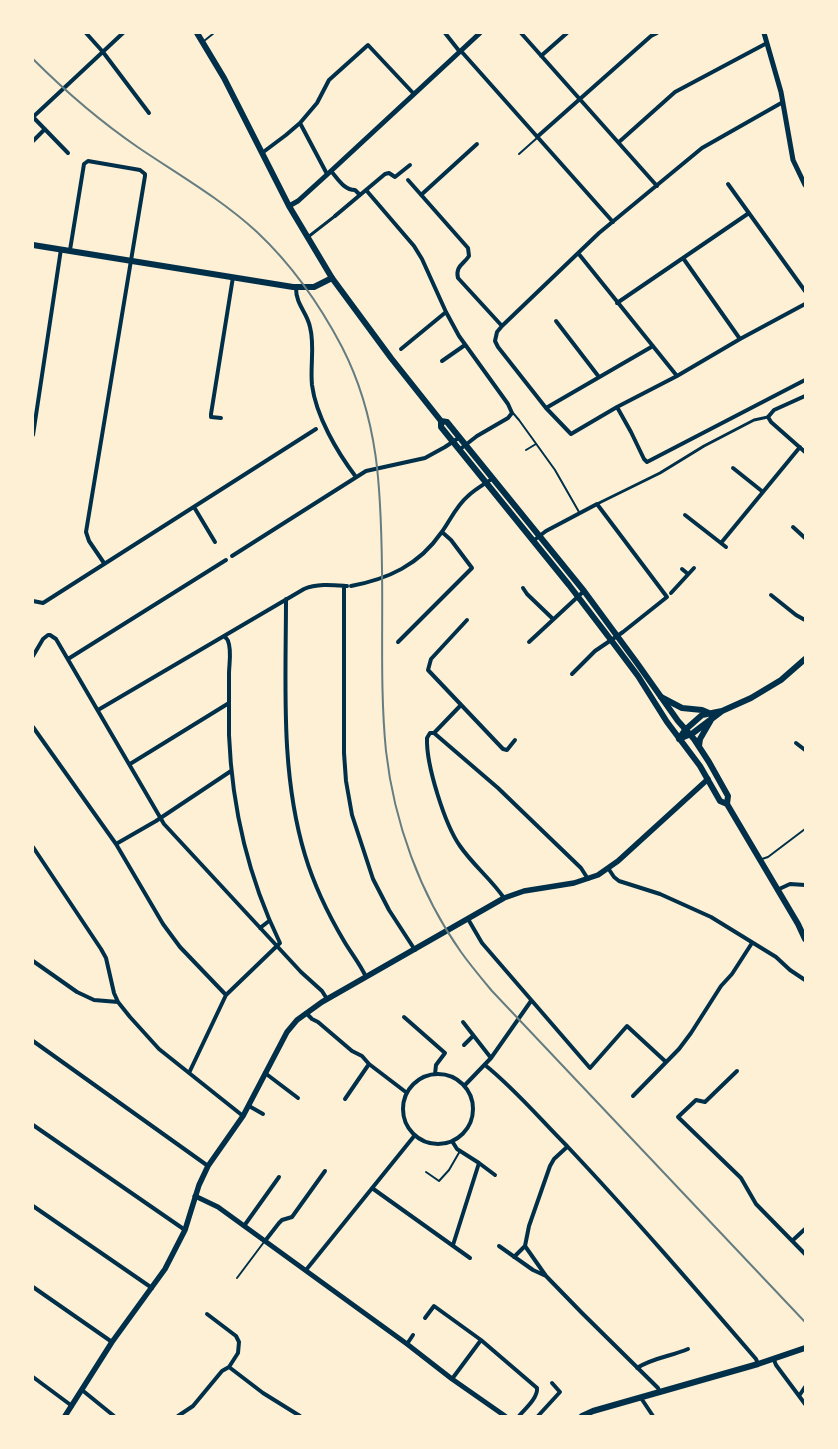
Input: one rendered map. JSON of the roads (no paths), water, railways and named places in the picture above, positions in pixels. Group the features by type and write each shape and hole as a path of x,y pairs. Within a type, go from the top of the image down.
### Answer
{"main road":[{"path":"197,33 224,78 289,206 332,278 391,358 441,421 441,427 578,596 638,676 679,739 708,779 720,800 726,804 798,924 805,939"},
{"path":"33,245 296,288 314,287 332,278"},
{"path":"441,421 447,422 460,436 540,535 618,636 685,730 699,746 728,796 726,804"},
{"path":"679,739 685,730 702,715 722,710 751,698 781,680 805,659"},
{"path":"661,697 682,708 702,710 709,713"},
{"path":"679,739 690,735 722,710"},
{"path":"699,746 700,739 711,720"},
{"path":"65,1416 112,1342 165,1269 185,1230 195,1196 208,1166 249,1106 286,1032 292,1024 327,999 504,898 524,891 574,883 588,879 608,868 715,773"},
{"path":"582,1416 593,1411 774,1360 805,1348"}],"street":[{"path":"86,33 103,52 150,114"},
{"path":"68,152 33,117 124,33"},
{"path":"445,33 612,222"},
{"path":"289,206 298,201 329,173 480,33"},
{"path":"521,33 657,186"},
{"path":"541,56 567,33"},
{"path":"538,137 651,36 657,33"},
{"path":"764,33 783,102 793,160 805,185"},
{"path":"619,142 675,92 767,43"},
{"path":"262,153 286,135 300,122 317,103 329,80 368,46 414,94"},
{"path":"783,102 702,148 612,222 502,326 496,336 495,341 498,347 546,408 571,434 617,407 677,376 740,339 805,304"},
{"path":"300,122 329,173 346,188 355,190 360,195"},
{"path":"33,141 45,129"},
{"path":"421,195 477,144"},
{"path":"70,250 83,165 85,162 140,170 145,174 86,532 89,541 104,563"},
{"path":"308,238 385,174 395,177 410,164"},
{"path":"408,180 468,248 469,256 459,267 457,272 458,278 502,326"},
{"path":"728,184 805,291"},
{"path":"366,190 416,248 446,312 465,345 508,404 512,413 508,418 477,436 459,450"},
{"path":"617,303 749,213"},
{"path":"33,435 61,249"},
{"path":"578,253 677,376"},
{"path":"683,258 740,339"},
{"path":"221,418 211,416 211,414 233,277"},
{"path":"296,288 296,297 310,324 313,347 312,386 323,424 356,477"},
{"path":"401,349 446,312"},
{"path":"556,321 599,378"},
{"path":"442,361 465,345"},
{"path":"546,408 653,346"},
{"path":"617,407 647,462 805,380"},
{"path":"533,541 546,531 660,473 704,446 754,420 768,417 774,410 805,396"},
{"path":"768,417 771,422 805,452"},
{"path":"33,601 43,603 316,429"},
{"path":"232,556 369,470 394,466 425,458 453,442 460,436"},
{"path":"722,543 800,447"},
{"path":"733,468 763,492"},
{"path":"98,710 309,586 347,586 377,580 396,572 428,548 442,532 468,495 493,478"},
{"path":"572,674 595,651 618,636 667,597 597,504"},
{"path":"194,507 215,542"},
{"path":"685,515 726,547"},
{"path":"793,527 805,538"},
{"path":"398,642 472,568 442,532"},
{"path":"68,659 226,560"},
{"path":"671,593 694,568"},
{"path":"682,569 688,574"},
{"path":"347,586 344,753 346,781 352,814 373,879 389,910 415,950"},
{"path":"524,588 527,594 553,619"},
{"path":"529,642 584,591"},
{"path":"771,595 796,615 805,620"},
{"path":"286,599 286,736 288,766 296,816 305,856 325,906 366,977"},
{"path":"467,620 431,659 428,670 503,749 507,750 516,740"},
{"path":"33,656 43,639 48,635 53,636 130,764 160,818 260,928 322,991 327,999"},
{"path":"189,1073 226,995 278,947 280,943 269,921 248,861 240,828 231,771 229,650 228,641 224,636"},
{"path":"130,764 229,703"},
{"path":"461,705 434,733 430,733 427,738 431,766 437,791 455,837 468,856 493,883 504,898"},
{"path":"33,727 116,844 163,924 180,947 226,995"},
{"path":"434,733 498,788 581,868 588,879"},
{"path":"796,743 805,750"},
{"path":"116,844 160,818 231,771"},
{"path":"33,847 106,958 114,993 118,1002 155,1045 243,1116"},
{"path":"608,868 614,877 620,881 660,894 710,917 776,957 790,970 805,980"},
{"path":"777,890 790,884 805,885"},
{"path":"468,919 482,943 590,1068 627,1026 666,1062"},
{"path":"260,928 269,921"},
{"path":"634,1096 679,1049 752,943"},
{"path":"33,961 76,992 94,1000 118,1002"},
{"path":"465,1085 491,1058 531,1001"},
{"path":"306,1013 352,1051 362,1056 369,1064 407,1093"},
{"path":"404,1017 445,1053 436,1065 435,1074"},
{"path":"463,1022 491,1058"},
{"path":"464,1046 473,1036"},
{"path":"33,1041 208,1166"},
{"path":"345,1099 369,1064"},
{"path":"485,1065 500,1078 567,1147 643,1229 751,1353 758,1364"},
{"path":"737,1071 705,1102 696,1100 678,1117 741,1178 756,1204 805,1254"},
{"path":"266,1073 298,1098"},
{"path":"435,1074 446,1074 465,1085 472,1098 474,1109 469,1126 464,1132 452,1141 442,1144 434,1144 424,1141 408,1126 404,1116 403,1105 407,1093 412,1085 428,1075 435,1074"},
{"path":"249,1106 264,1114"},
{"path":"33,1125 185,1230"},
{"path":"306,1270 415,1134"},
{"path":"452,1141 460,1151 495,1175"},
{"path":"514,1257 524,1246 529,1226 550,1166 554,1159 567,1147"},
{"path":"453,1245 479,1164"},
{"path":"265,1241 282,1220 292,1217 325,1171"},
{"path":"244,1226 279,1177"},
{"path":"372,1188 470,1258"},
{"path":"195,1196 213,1204 306,1270 452,1379 505,1416"},
{"path":"33,1206 152,1288"},
{"path":"792,1242 805,1229"},
{"path":"499,1246 533,1270 546,1276"},
{"path":"524,1246 546,1276 658,1388 660,1393"},
{"path":"33,1287 112,1342"},
{"path":"425,1318 434,1306 481,1340 536,1388 537,1391 535,1396 519,1416"},
{"path":"178,1416 193,1406 222,1371 229,1367 238,1353 238,1340 236,1336 207,1314"},
{"path":"407,1344 413,1335"},
{"path":"452,1379 481,1340"},
{"path":"637,1368 643,1364 680,1353 688,1349"},
{"path":"774,1360 776,1365 805,1404"},
{"path":"229,1367 263,1393 300,1416"},
{"path":"33,1377 72,1406"},
{"path":"538,1416 560,1392 552,1384"},
{"path":"799,1396 805,1387"},
{"path":"82,1390 114,1416"},
{"path":"641,1398 653,1416"}],"lane":[{"path":"202,42 214,33"},
{"path":"519,154 538,137"},
{"path":"512,413 516,415 555,470 579,513"},
{"path":"526,450 536,444"},
{"path":"759,860 768,857 805,829"},
{"path":"426,1172 439,1181 449,1170 460,1151"},
{"path":"237,1278 265,1241"}],"railway":[{"path":"33,59 71,95 111,128 214,198 257,232 270,244 293,271 324,316 342,347 354,374 364,401 376,455 381,511 382,683 386,751 395,804 402,831 421,882 446,930 476,972 492,991 805,1322"}]}
